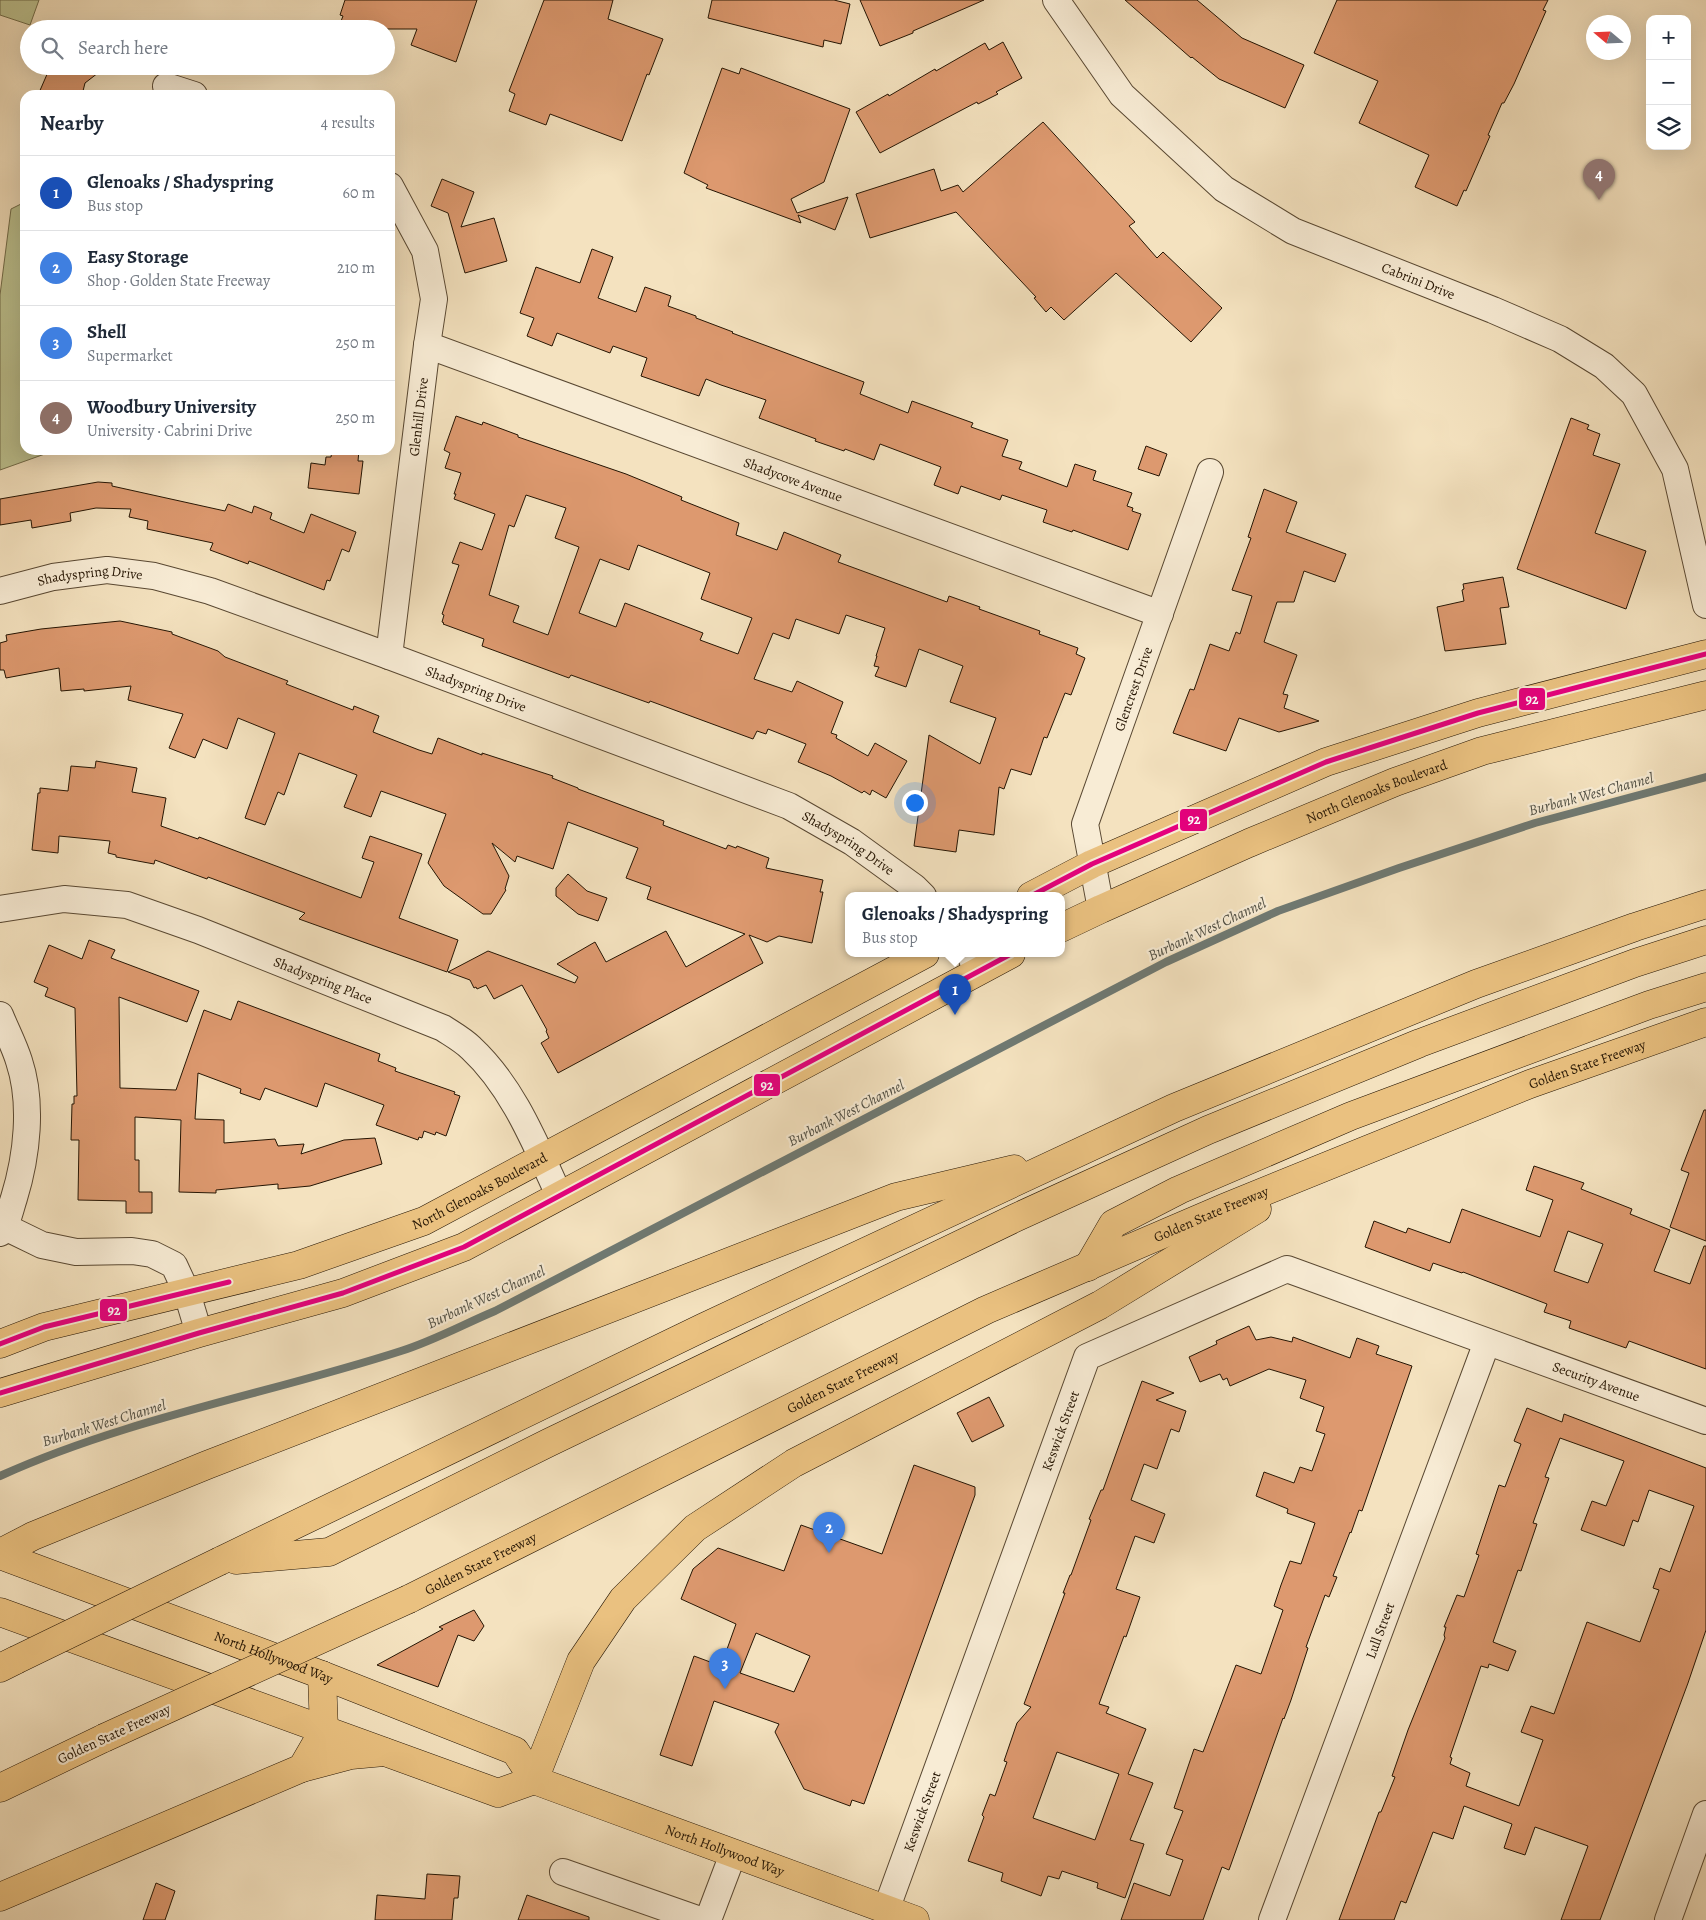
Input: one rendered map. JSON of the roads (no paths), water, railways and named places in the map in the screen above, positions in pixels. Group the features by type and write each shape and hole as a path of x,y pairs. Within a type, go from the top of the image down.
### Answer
{"main road":[{"path":"1040,892 1092,864 1326,762 1478,714 1706,654"},
{"name":"North Glenoaks Boulevard","path":"1065,926 1249,842 1395,782 1482,751 1706,695"},
{"path":"8,1664 704,1327 1174,1108 1476,984 1635,926 1706,904"},
{"path":"220,1561 329,1552 548,1443 1015,1218 1208,1130 1420,1043 1635,963 1706,940"},
{"name":"North Glenoaks Boulevard","path":"0,1344 44,1327 299,1265 424,1221 919,957"},
{"path":"0,1393 199,1333 343,1293 464,1247 973,963 998,957"},
{"path":"1088,1267 1113,1224 1179,1190 1352,1116 1623,1014 1706,987"},
{"name":"Golden State Freeway","path":"0,1788 104,1738 409,1599 986,1310 1330,1164 1530,1084 1706,1022"},
{"path":"0,1554 34,1536 208,1465 896,1197 1069,1156"},
{"path":"0,1612 498,1793 534,1780 581,1661 623,1599 696,1528 794,1462 1100,1306 1330,1164"},
{"name":"North Hollywood Way","path":"0,1554 322,1675 515,1751 534,1780 915,1920"},
{"path":"302,1768 324,1730 322,1675"},
{"path":"0,1898 302,1768 351,1755 384,1752"}],"street":[{"name":"Cabrini Drive","path":"1056,0 1122,95 1224,189 1293,231 1493,310 1560,339 1604,366 1634,394 1675,469 1706,605"},
{"path":"166,86 178,90"},
{"name":"Glenhill Drive","path":"389,656 434,299 426,251 395,195"},
{"name":"Shadycove Avenue","path":"427,345 1160,614"},
{"name":"Glencrest Drive","path":"1100,909 1084,824 1210,472"},
{"name":"Shadyspring Drive","path":"0,590 53,577 107,570 154,576 210,591 789,806 852,842 920,892"},
{"name":"Shadyspring Place","path":"0,909 64,899 127,905 198,930 443,1028 470,1047 496,1074 525,1122 559,1195"},
{"path":"0,1015 20,1062 27,1102 25,1144 18,1186 2,1230 42,1245 76,1252 132,1251 152,1254 174,1265 187,1293 199,1333"},
{"name":"Keswick Street","path":"886,1910 1087,1357 1287,1269 1487,1342"},
{"name":"Security Avenue","path":"1487,1342 1706,1421"},
{"name":"Lull Street","path":"1272,1920 1487,1342"},
{"path":"1668,1920 1706,1814"},
{"path":"708,1920 733,1854"},
{"path":"563,1872 700,1920"}],"waterway":[{"name":"Burbank West Channel","path":"0,1476 98,1438 148,1422 351,1366 413,1347 437,1337 495,1311 1166,962 1278,911 1535,823 1706,777"}],"place":[{"name":"Woodbury University","path":"1599,200"},
{"name":"Glenoaks / Shadyspring","path":"955,1015"},
{"name":"Easy Storage","path":"829,1553"},
{"name":"Shell","path":"725,1689"}]}
